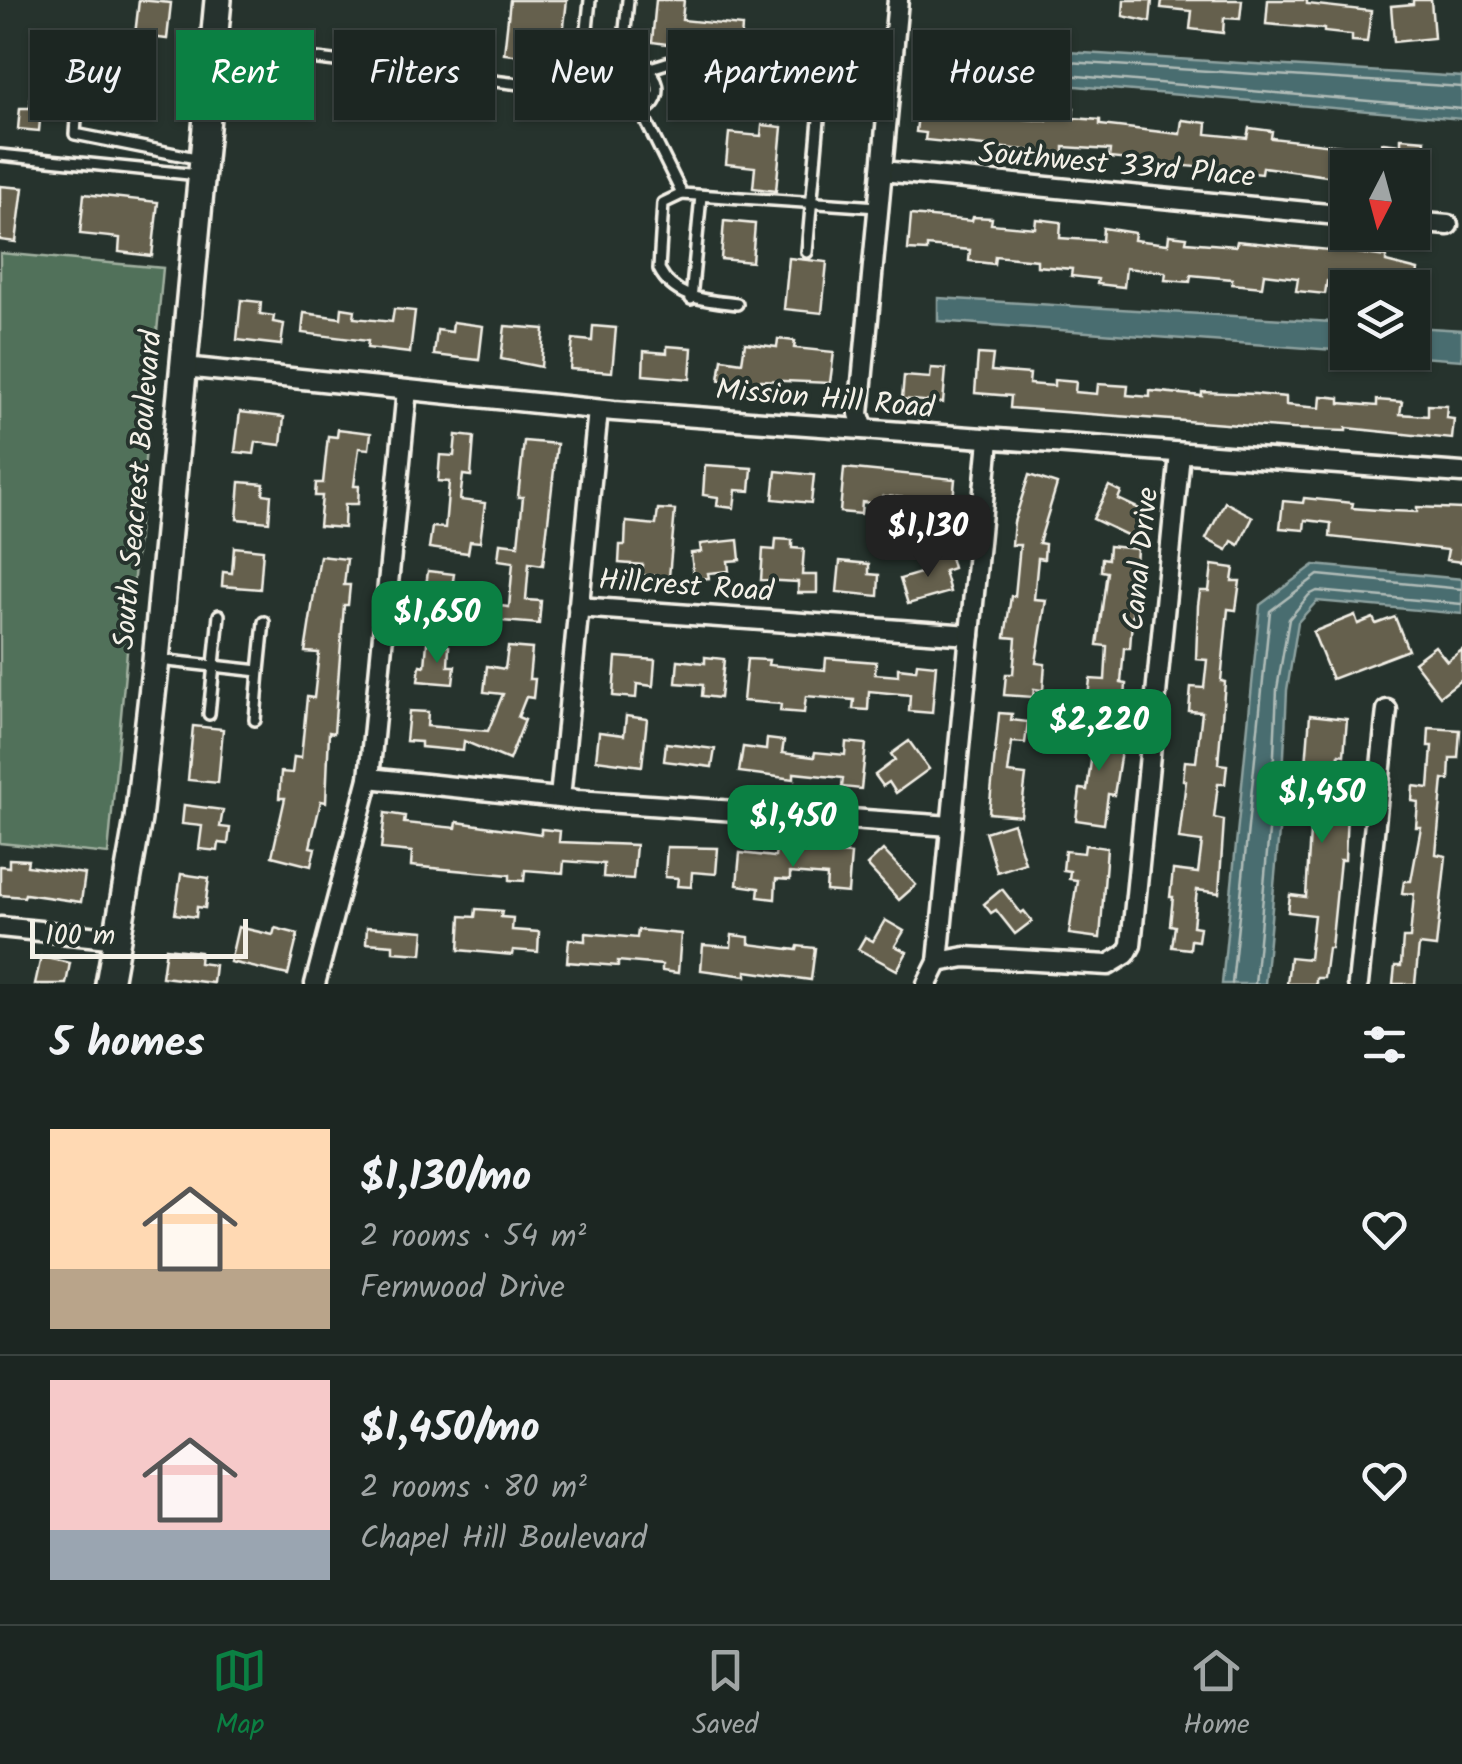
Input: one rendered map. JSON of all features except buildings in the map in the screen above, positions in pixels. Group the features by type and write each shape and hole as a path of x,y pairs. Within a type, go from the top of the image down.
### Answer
{"street":[{"name":"South Seacrest Boulevard","path":"216,30 218,0"},
{"path":"864,428 858,414 898,0"},
{"name":"South Seacrest Boulevard","path":"108,984 138,820 207,120"},
{"name":"Southwest 33rd Place","path":"882,171 1330,214"},
{"path":"1430,224 1448,225"},
{"name":"Mission Hill Road","path":"184,368 598,410 1462,473"},
{"path":"315,984 369,778 407,390"},
{"path":"560,798 598,410"},
{"path":"927,984 938,962 989,440"},
{"name":"Canal Drive","path":"938,962 964,956 1108,966 1126,954 1131,945 1180,454"},
{"name":"Hillcrest Road","path":"578,607 970,635"},
{"path":"1358,984 1387,710"},
{"path":"369,778 560,798 951,826"},
{"path":"0,927 119,939"}],"lane":[{"path":"587,30 590,0"},
{"path":"625,30 628,0"},
{"path":"314,57 515,83"},
{"path":"648,69 686,58 809,64 823,75 807,252"},
{"path":"648,73 655,79 658,92 648,107"},
{"path":"75,120 74,134 203,167"},
{"path":"645,120 682,194"},
{"path":"0,154 203,167"},
{"path":"737,304 691,299 664,279 657,258 663,203 682,194 878,208"},
{"path":"691,299 701,196"},
{"path":"209,714 219,615"},
{"path":"256,720 264,622"},
{"path":"156,660 259,671"}],"green space":[{"path":"0,253 163,268 108,854 0,843"}],"water":[{"path":"1070,52 1462,77 1462,119 1070,86"},
{"path":"938,298 1330,322 1330,350 938,321"},
{"path":"1430,328 1462,330 1462,360 1430,358"},
{"path":"1314,565 1462,579 1462,614 1317,601 1298,622 1287,690 1282,799 1265,984 1222,984 1260,605"}]}
